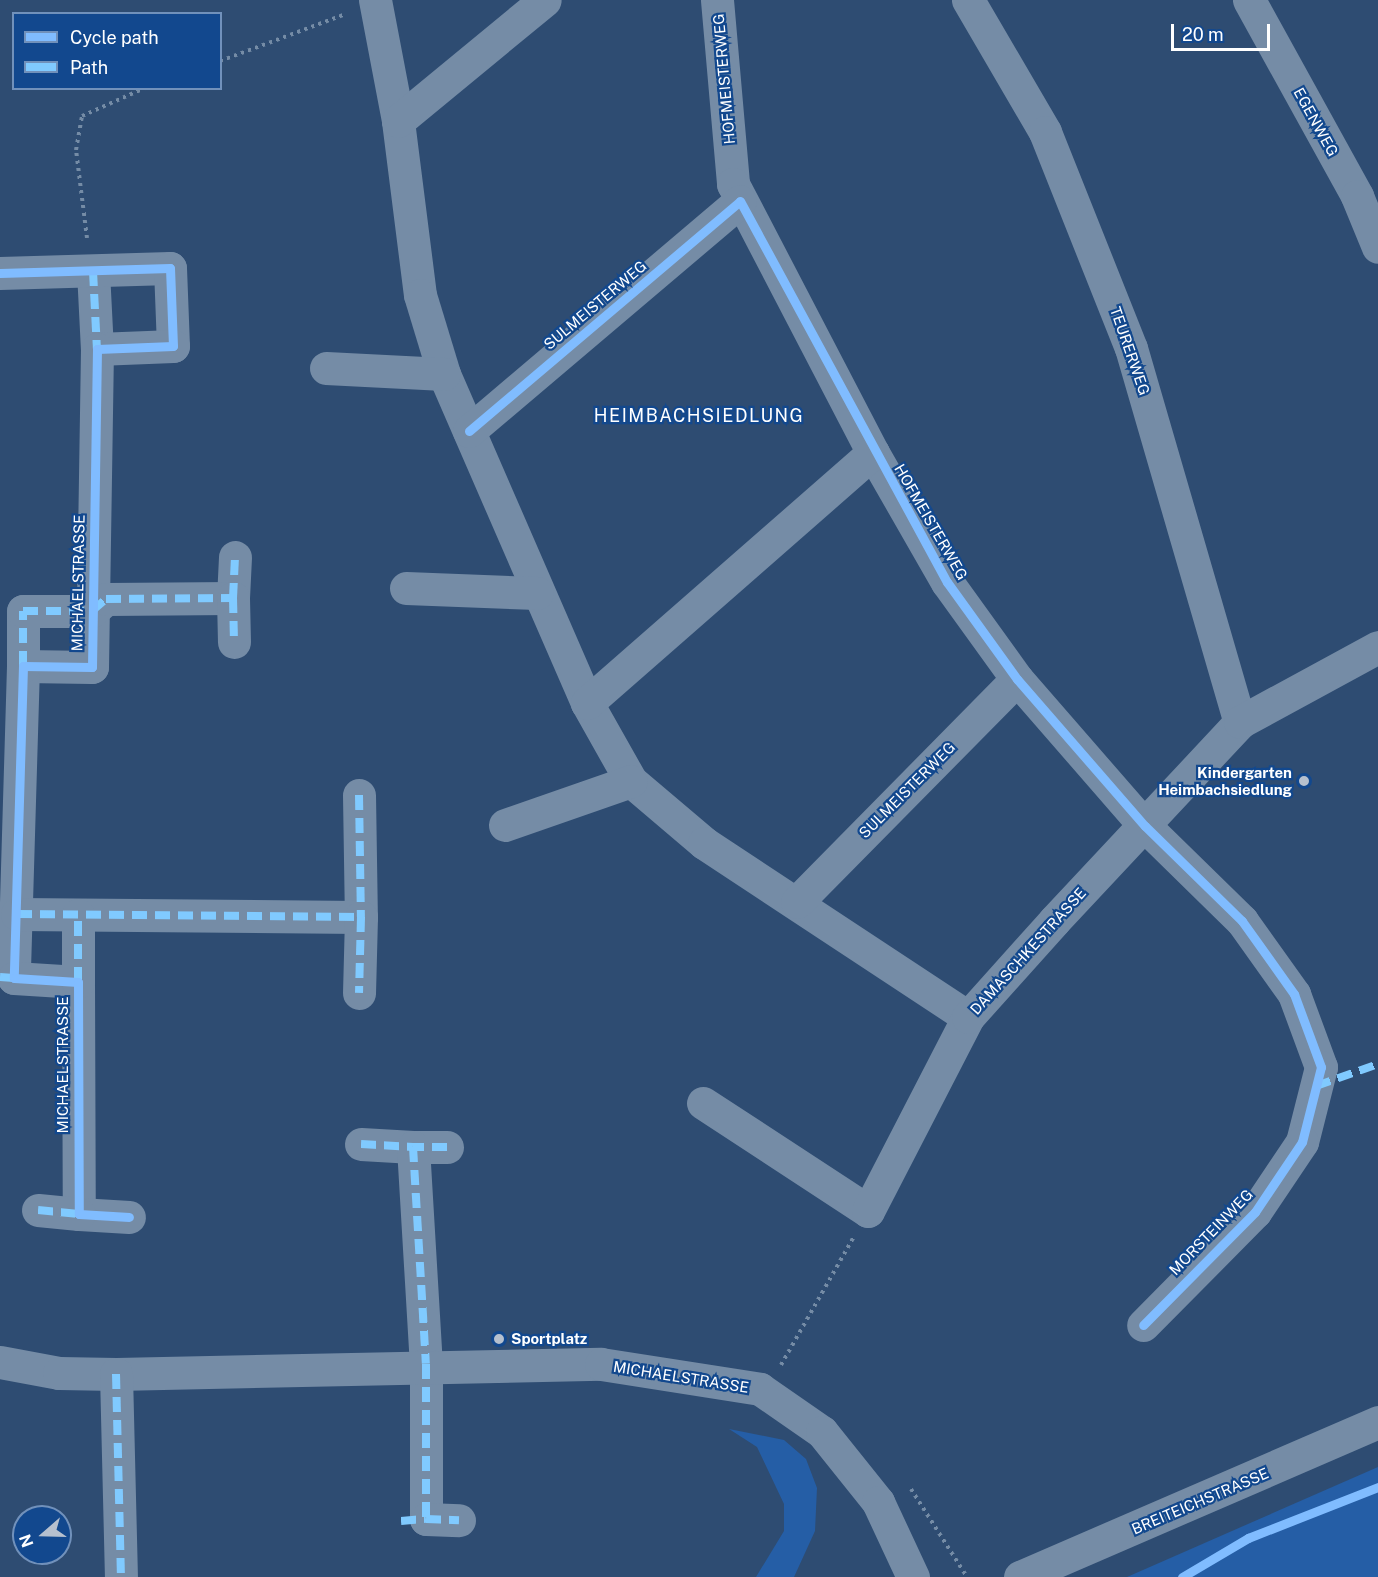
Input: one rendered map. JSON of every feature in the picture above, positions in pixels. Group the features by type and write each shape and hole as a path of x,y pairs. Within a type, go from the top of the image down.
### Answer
{"street":[{"path":"398,121 545,0"},
{"name":"HOFMEISTERWEG","path":"717,0 733,184 740,201 873,453 947,582 1017,679 1145,826"},
{"name":"TEURERWEG","path":"968,0 1045,132 1131,348 1240,722"},
{"name":"EGENWEG","path":"1250,0 1357,196 1378,247"},
{"path":"375,1 398,121 420,295 444,374 537,593 587,703 631,780 704,843 797,902 968,1017"},
{"name":"SULMEISTERWEG","path":"469,431 740,201"},
{"path":"0,273 170,268 172,346 97,349"},
{"name":"MICHAELSTRASSE","path":"23,666 92,667 97,349 93,271"},
{"path":"326,368 444,374"},
{"path":"587,703 873,453"},
{"path":"234,642 235,557"},
{"path":"406,588 537,593"},
{"name":"MICHAELSTRASSE","path":"78,982 7,978 17,914 23,611 92,611 106,598 233,598"},
{"name":"DAMASCHKESTRASSE","path":"868,1211 968,1017 1240,722 1378,647"},
{"name":"SULMEISTERWEG","path":"797,902 1017,679"},
{"path":"506,825 631,780"},
{"path":"359,795 361,917 359,993"},
{"name":"MORSTEINWEG","path":"1143,1325 1255,1212 1302,1142 1321,1066 1294,994 1242,921 1145,826"},
{"path":"17,914 361,917"},
{"name":"MICHAELSTRASSE","path":"78,915 79,1214"},
{"path":"703,1102 868,1211"},
{"path":"361,1144 447,1147"},
{"path":"413,1147 426,1364 414,1520 459,1520"},
{"path":"38,1210 129,1217"},
{"name":"MICHAELSTRASSE","path":"0,1362 59,1373 116,1374 426,1364 601,1364 759,1389 822,1432 878,1502 913,1577"},
{"path":"116,1374 121,1577"},
{"name":"BREITEICHSTRASSE","path":"1020,1577 1378,1422"}],"path":[{"path":"222,60 375,1"},
{"path":"93,271 76,150 82,116 140,90"},
{"path":"759,1389 782,1364 868,1211"}],"shaded area":[{"path":"729,1429 784,1440 806,1459 817,1488 815,1531 794,1577 756,1577 784,1531 784,1504 757,1447"},
{"path":"1378,1467 1378,1577 1127,1577"}],"marked path":[{"path":"93,271 97,349"},
{"path":"233,598 235,557"},
{"path":"23,666 23,611 92,611 106,599 233,598 234,642"},
{"path":"359,795 361,917"},
{"path":"17,914 361,917 359,993"},
{"path":"78,915 78,982"},
{"path":"0,977 14,978"},
{"path":"1316,1086 1378,1064"},
{"path":"361,1144 413,1147"},
{"path":"447,1147 413,1147 426,1364 426,1519 459,1520"},
{"path":"38,1210 79,1214"},
{"path":"116,1374 121,1577"},
{"path":"401,1521 426,1519"}],"cycle path":[{"path":"469,431 740,201 947,582 1017,679 1145,826 1242,921 1294,994 1321,1067 1302,1142 1255,1212 1143,1325"},
{"path":"0,273 170,268 173,346 97,349 92,667 23,666 14,978 78,982 79,1214 129,1217"},
{"path":"1182,1577 1248,1538 1378,1487"}],"place":[{"name":"Kindergarten Heimbachsiedlung","path":"1304,781"},
{"name":"Sportplatz","path":"499,1339"}],"district":[{"name":"HEIMBACHSIEDLUNG","path":"699,416"}]}
